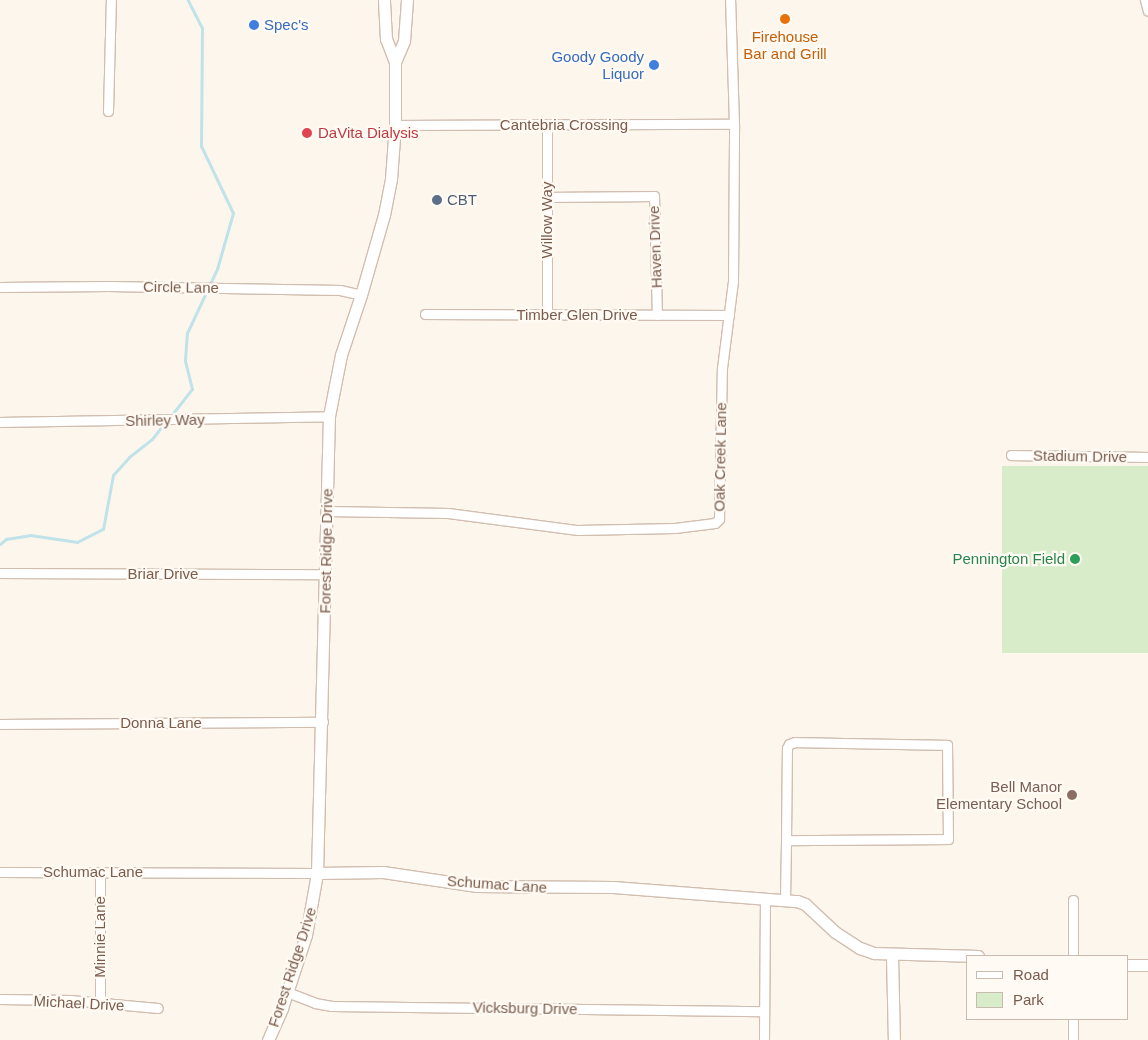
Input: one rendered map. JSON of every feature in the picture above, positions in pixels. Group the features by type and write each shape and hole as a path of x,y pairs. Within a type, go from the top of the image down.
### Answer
{"main road":[{"name":"Forest Ridge Drive","path":"268,1040 287,992 306,935 317,873 323,722 329,416 341,355 361,295 384,215 391,179 395,125 395,62 386,39 384,0"},
{"name":"Forest Ridge Drive","path":"395,62 404,41 407,0"},
{"name":"Schumac Lane","path":"317,873 383,872 477,886 613,887 785,900 805,904 835,932 860,948 892,955 966,956"},
{"path":"892,955 894,1040"},
{"path":"1128,965 1148,965"}],"street":[{"path":"108,111 110,0"},
{"name":"Oak Creek Lane","path":"326,511 448,513 578,530 675,528 715,523 720,519 722,368 733,281 734,124 730,0"},
{"path":"1145,0 1148,11"},
{"name":"Willow Way","path":"547,124 547,315"},
{"name":"Cantebria Crossing","path":"395,125 734,124"},
{"name":"Haven Drive","path":"547,197 654,196 657,315"},
{"name":"Circle Lane","path":"0,288 340,290 361,295"},
{"name":"Timber Glen Drive","path":"425,314 729,315"},
{"name":"Shirley Way","path":"0,422 329,416"},
{"name":"Stadium Drive","path":"1011,455 1148,457"},
{"name":"Briar Drive","path":"0,573 326,574"},
{"name":"Donna Lane","path":"0,724 323,722"},
{"path":"785,900 786,840 789,744 795,742 942,744 948,748 948,839 786,840"},
{"name":"Schumac Lane","path":"0,872 317,873"},
{"name":"Minnie Lane","path":"100,872 100,1002"},
{"path":"764,1040 765,899"},
{"path":"1073,900 1073,955"},
{"name":"Vicksburg Drive","path":"287,992 315,1003 332,1006 764,1011"},
{"name":"Michael Drive","path":"0,999 100,1002 158,1008"},
{"path":"1073,1020 1073,1040"}],"green space":[{"name":"Pennington Field","path":"1002,466 1148,466 1148,653 1002,653"}],"waterway":[{"path":"170,417 192,389 185,360 187,333 217,269 233,213 201,146 202,28 188,0"},
{"path":"0,544 6,539 30,535 77,542 103,529 113,475 129,457 152,439 166,421"}],"place":[{"name":"Firehouse Bar and Grill","path":"785,19"},
{"name":"Spec's","path":"254,25"},
{"name":"Goody Goody Liquor","path":"654,65"},
{"name":"DaVita Dialysis","path":"307,133"},
{"name":"CBT","path":"437,200"},
{"name":"Pennington Field","path":"1075,559"},
{"name":"Bell Manor Elementary School","path":"1072,795"}]}
